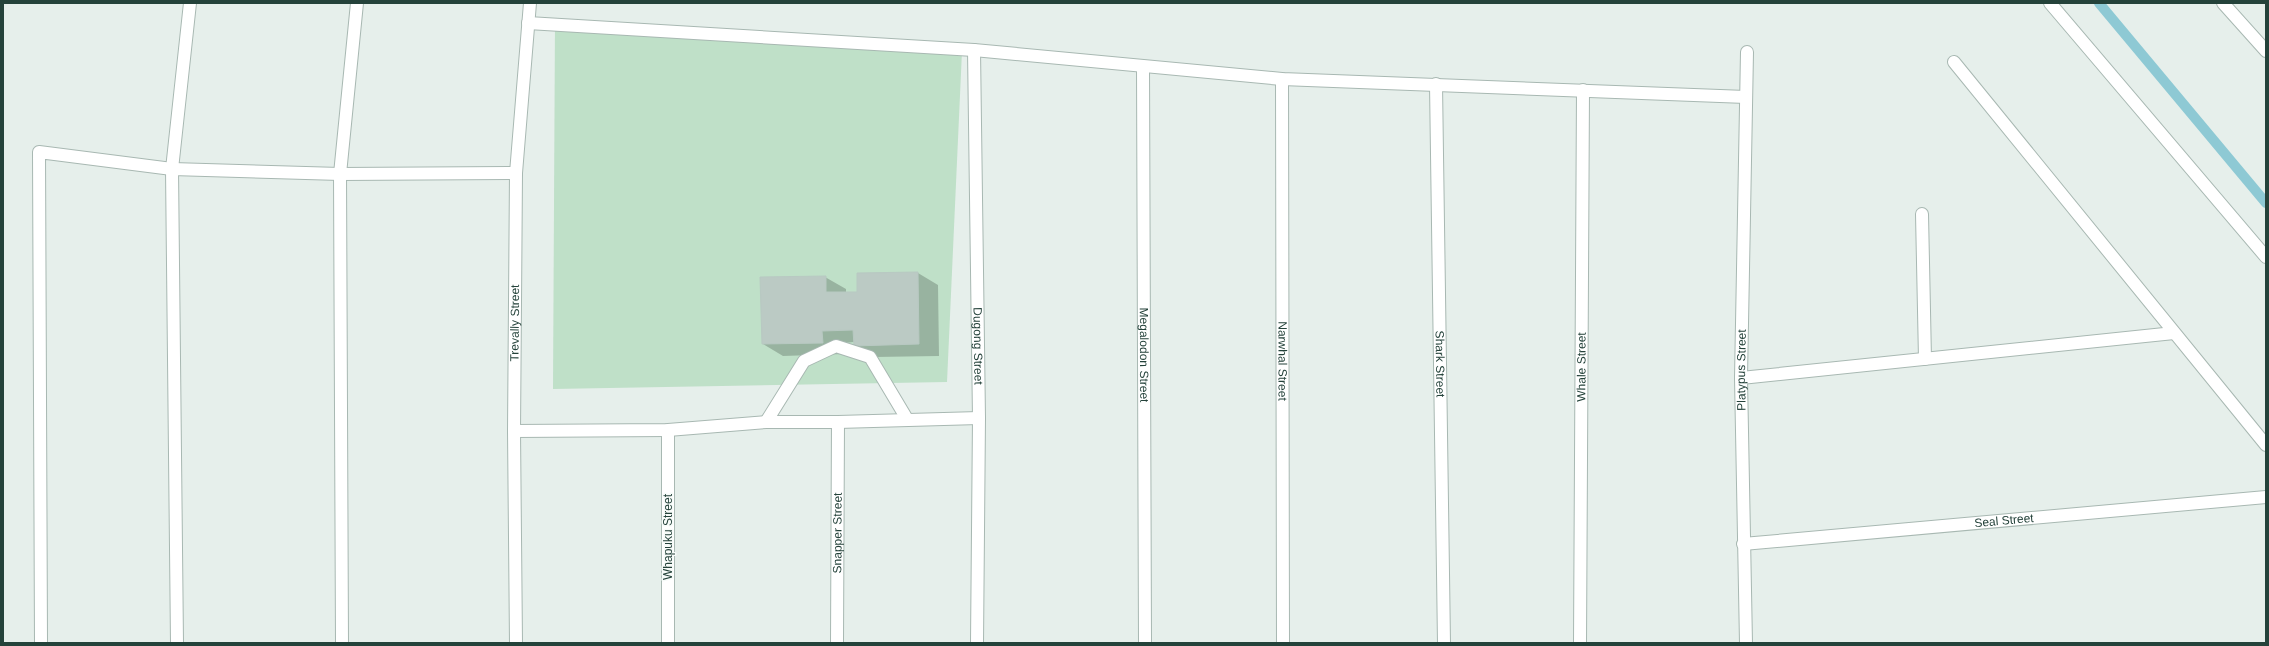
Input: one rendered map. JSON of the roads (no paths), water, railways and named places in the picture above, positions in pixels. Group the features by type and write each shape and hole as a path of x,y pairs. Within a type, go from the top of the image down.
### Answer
{"street":[{"path":"177,643 172,169 190,3"},
{"path":"342,643 340,174 356,3"},
{"name":"Trevally Street","path":"516,643 514,431 516,173 530,3"},
{"path":"2050,3 2266,257"},
{"path":"2223,3 2266,51"},
{"path":"528,23 974,50 1282,79 1746,97"},
{"name":"Dugong Street","path":"974,50 979,418 977,643"},
{"name":"Platypus Street","path":"1746,643 1740,378 1747,52"},
{"path":"1954,62 2266,445"},
{"name":"Megalodon Street","path":"1143,67 1145,643"},
{"name":"Narwhal Street","path":"1282,79 1283,643"},
{"name":"Shark Street","path":"1436,84 1444,643"},
{"name":"Whale Street","path":"1580,643 1583,90"},
{"path":"41,643 39,152 172,169 340,174 516,173"},
{"path":"1922,214 1925,359"},
{"path":"1740,378 2174,333"},
{"path":"766,422 804,361 836,346 870,357 907,419"},
{"path":"514,431 668,430 766,422 838,422 979,418"},
{"name":"Snapper Street","path":"837,643 838,422"},
{"name":"Whapuku Street","path":"668,430 668,643"},
{"name":"Seal Street","path":"1743,544 2266,497"}],"waterway":[{"path":"2099,3 2266,203"}]}
